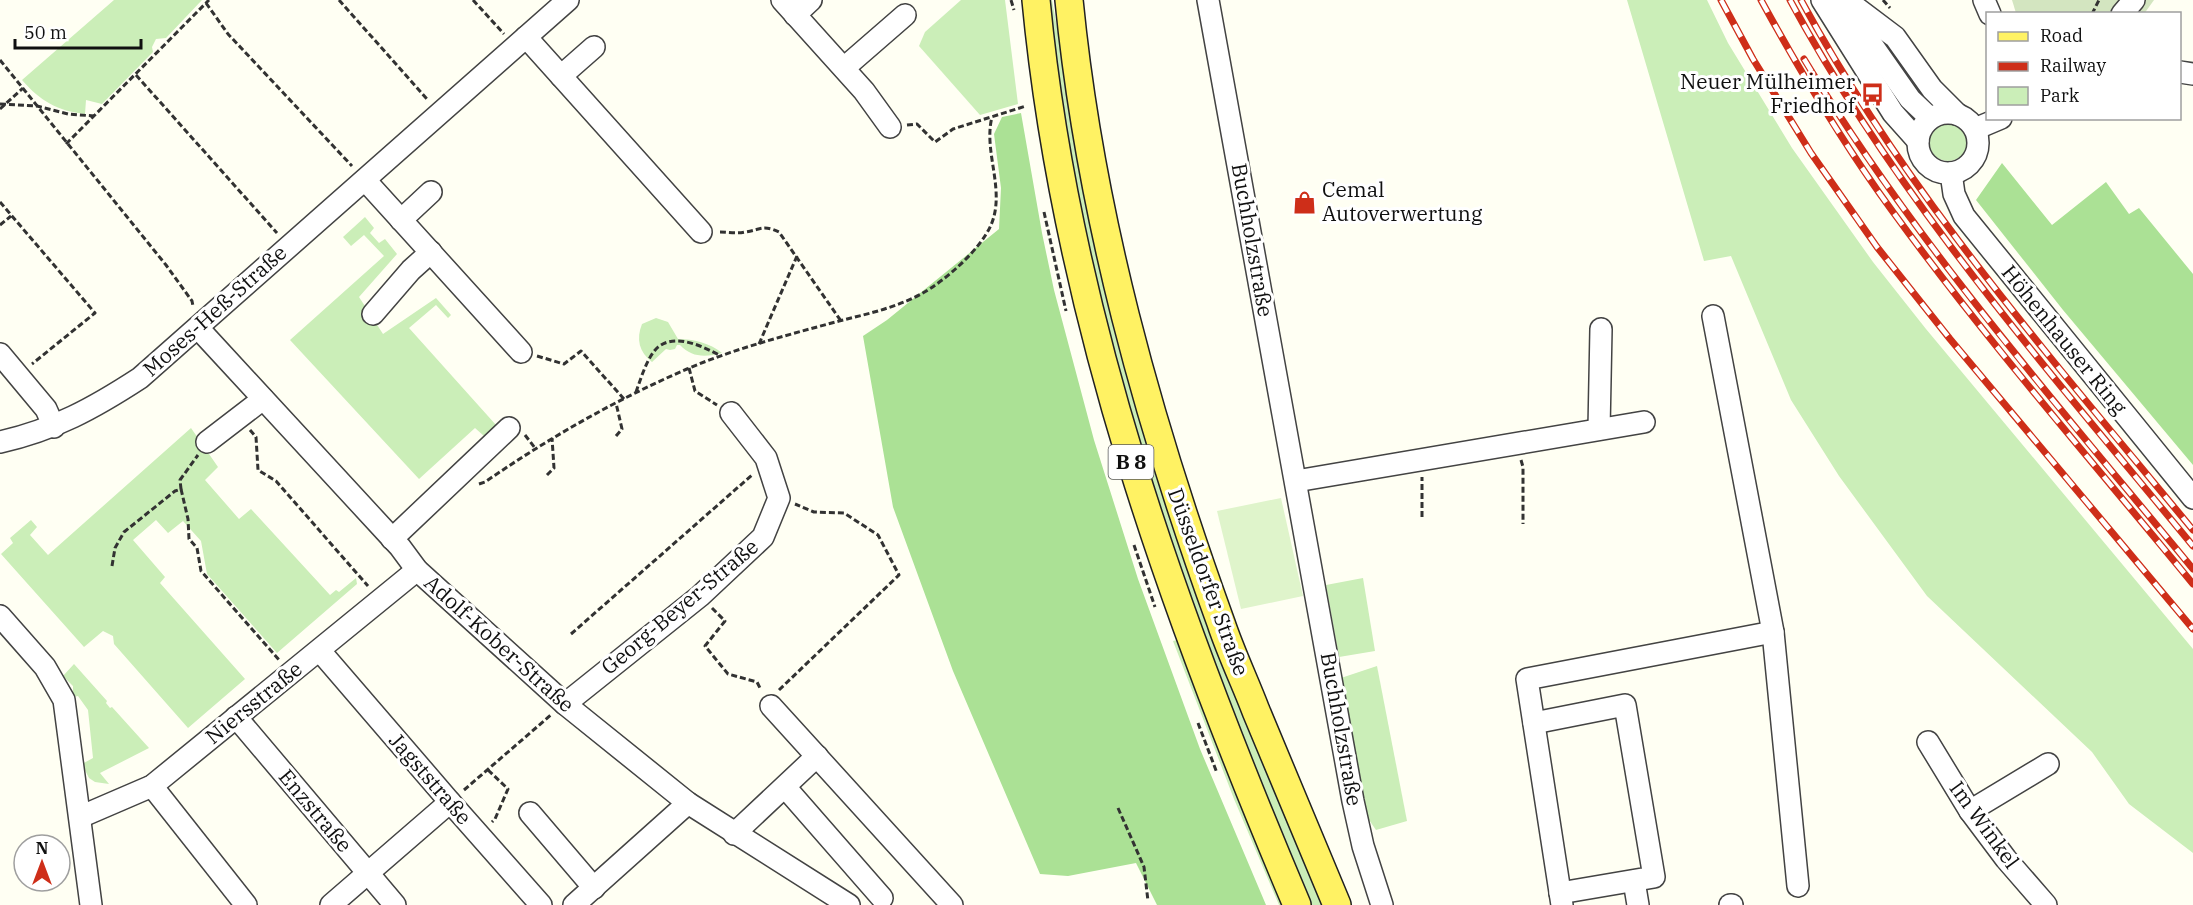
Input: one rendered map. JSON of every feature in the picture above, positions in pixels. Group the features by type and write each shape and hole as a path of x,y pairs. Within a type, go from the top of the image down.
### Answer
{"main road":[{"name":"Düsseldorfer Straße","path":"1036,0 1050,112 1070,228 1097,345 1135,475 1190,636 1250,793 1297,905"},
{"name":"Düsseldorfer Straße","path":"1069,0 1082,97 1103,221 1130,337 1166,465 1221,625 1337,905"}],"street":[{"name":"Moses-Heß-Straße","path":"0,442 54,427 98,406 140,378 568,0"},
{"path":"811,0 788,7 864,91 890,127"},
{"name":"Buchholzstraße","path":"1208,0 1353,801 1363,846 1382,905"},
{"path":"1822,0 1893,112 1918,141"},
{"path":"1832,0 1868,39 1910,99 1930,118"},
{"path":"1846,0 1895,37 1932,89 1958,114 1967,119 1975,129 1978,139 1977,151 1972,162 1962,170 1951,173 1941,172 1931,168 1919,152 1920,133 1930,118 1943,113 1958,114"},
{"path":"2124,12 2134,0"},
{"path":"844,68 905,15"},
{"path":"521,42 561,76 701,232"},
{"path":"561,76 594,47"},
{"path":"1975,129 1996,120"},
{"name":"Höhenhauser Ring","path":"1951,173 1954,194 1964,216 2193,498"},
{"path":"365,180 521,352"},
{"path":"401,220 432,192"},
{"path":"373,314 411,270 431,252"},
{"path":"1713,316 1773,632 1798,886"},
{"name":"Adolf-Kober-Straße","path":"198,328 396,543 417,570 565,704 688,803 849,905"},
{"path":"1599,429 1601,329"},
{"path":"0,354 46,410 54,427"},
{"path":"207,442 263,399"},
{"path":"731,413 767,462 779,498"},
{"path":"1296,481 1644,422"},
{"path":"396,543 509,428"},
{"path":"396,543 461,489"},
{"name":"Georg-Beyer-Straße","path":"565,704 700,596 763,537 779,498"},
{"name":"Niersstraße","path":"80,817 152,786 417,570"},
{"path":"0,616 45,667 64,700 91,905"},
{"path":"1534,723 1626,705 1654,878 1634,880 1561,899 1527,679 1773,632"},
{"name":"Jagststraße","path":"320,651 542,905"},
{"path":"771,706 951,905"},
{"name":"Enzstraße","path":"236,717 395,905"},
{"name":"Im Winkel","path":"1928,742 1971,812 2046,905"},
{"path":"735,834 817,756"},
{"path":"1971,812 2048,764"},
{"path":"152,786 246,905"},
{"path":"785,787 882,898"},
{"path":"331,905 450,802"},
{"path":"574,905 688,803"},
{"path":"530,813 594,888"},
{"path":"1634,880 1638,905"}],"path":[{"path":"339,0 441,114"},
{"path":"473,0 521,42"},
{"path":"66,144 207,2 228,34 365,180"},
{"path":"0,60 166,265 192,301 198,328"},
{"path":"136,75 289,246"},
{"path":"0,109 24,88"},
{"path":"2,105 37,106 69,114 94,116"},
{"path":"890,127 918,124 935,142 954,129 1026,106"},
{"path":"461,489 485,482 552,438 616,403 689,368 759,344 887,309 922,294 963,263 991,225 996,208 989,130 992,117"},
{"path":"0,202 95,313 38,361 15,373"},
{"path":"0,225 11,216"},
{"path":"701,232 745,232 760,227 771,228 779,232 841,321"},
{"path":"759,344 797,256"},
{"path":"636,393 657,348 668,343 682,342 698,345 722,357"},
{"path":"521,352 564,364 581,351 624,399"},
{"path":"689,368 695,391 731,413"},
{"path":"616,403 622,429 616,436"},
{"path":"239,417 256,436 258,470 276,481 380,601"},
{"path":"547,475 554,468 552,438"},
{"path":"207,442 180,480 188,519 189,539 197,548 201,571 291,674"},
{"path":"1514,444 1523,467 1523,524"},
{"path":"1422,517 1423,459"},
{"path":"571,634 767,462"},
{"path":"112,566 115,548 124,532 175,491 181,489"},
{"path":"771,706 777,692 899,575 878,535 844,513 814,512 779,498"},
{"path":"700,596 725,621 705,646 728,674 757,682 771,706"},
{"path":"450,802 565,704"},
{"path":"478,834 495,819 508,789 488,770"},
{"path":"1118,808 1144,867 1148,901"}],"green space":[{"path":"114,0 202,0 166,38 156,39 152,47 153,52 102,104 86,100 85,114 50,104 36,94 22,80"},
{"path":"961,0 1005,0 1018,104 980,115 919,46 925,32"},
{"path":"1047,0 1052,0 1095,236 1323,905 1308,905 1246,756 1146,478 1084,244 1064,126"},
{"path":"1627,0 1707,0 1728,43 1792,148 1873,262 1926,329 2193,649 2193,853 2129,804 2092,752 1927,596 1839,476 1791,400 1731,256 1704,261"},
{"path":"2012,0 2154,0 2145,12 2016,12"},
{"path":"1021,113 1054,290 1094,440 1138,579 1200,749 1266,905 1157,905 1136,863 1068,876 1040,874 953,671 893,507 863,336 887,320 999,229 1001,188 994,134 1002,117"},
{"path":"1948,123 1962,128 1967,142 1962,156 1948,161 1934,156 1929,142 1934,128"},
{"path":"2002,163 2052,225 2106,182 2129,214 2139,208 2193,274 2193,465 2063,310 1976,200"},
{"path":"365,217 374,228 370,233 379,243 385,239 397,254 359,297 383,334 436,298 451,315 448,318 436,305 409,328 496,425 484,436 475,428 419,479 290,340 384,256 364,235 351,246 343,237"},
{"path":"656,318 668,322 678,339 701,342 722,353 694,354 677,345 675,349 666,349 652,362 642,350 639,335 642,324"},
{"path":"191,428 218,467 205,480 239,519 251,509 330,595 336,590 339,592 356,578 357,584 277,653 207,574 201,541 183,521 168,533 156,520 133,540 165,577 160,583 245,679 188,728 114,644 113,636 103,631 84,647 1,554 13,543 10,538 31,520 37,527 30,535 48,555"},
{"path":"1281,498 1303,596 1241,609 1217,511"},
{"path":"1363,578 1375,651 1339,657 1326,585"},
{"path":"1177,640 1284,905 1279,905 1234,799 1173,641"},
{"path":"74,664 107,701 110,708 112,707 149,748 100,773 109,784 95,782 89,778 82,764 93,758 88,710 78,696 73,697 73,686 63,676"},
{"path":"1377,666 1407,821 1376,830 1365,814 1341,678"}],"railway":[{"path":"1721,0 1753,59 1811,153 1877,247 1950,339 2193,629"},
{"path":"1761,0 1824,108 1857,161 1893,212 2003,354 2193,584"},
{"path":"1790,0 1832,74 1927,215 2031,349 2193,546"},
{"path":"1801,0 1842,72 1934,208 2035,339 2193,530"},
{"path":"1804,59 1892,193 1940,258 2039,384 2193,569"}],"place":[{"name":"Neuer Mülheimer Friedhof","path":"1873,94"},
{"name":"Cemal Autoverwertung","path":"1304,202"}]}
